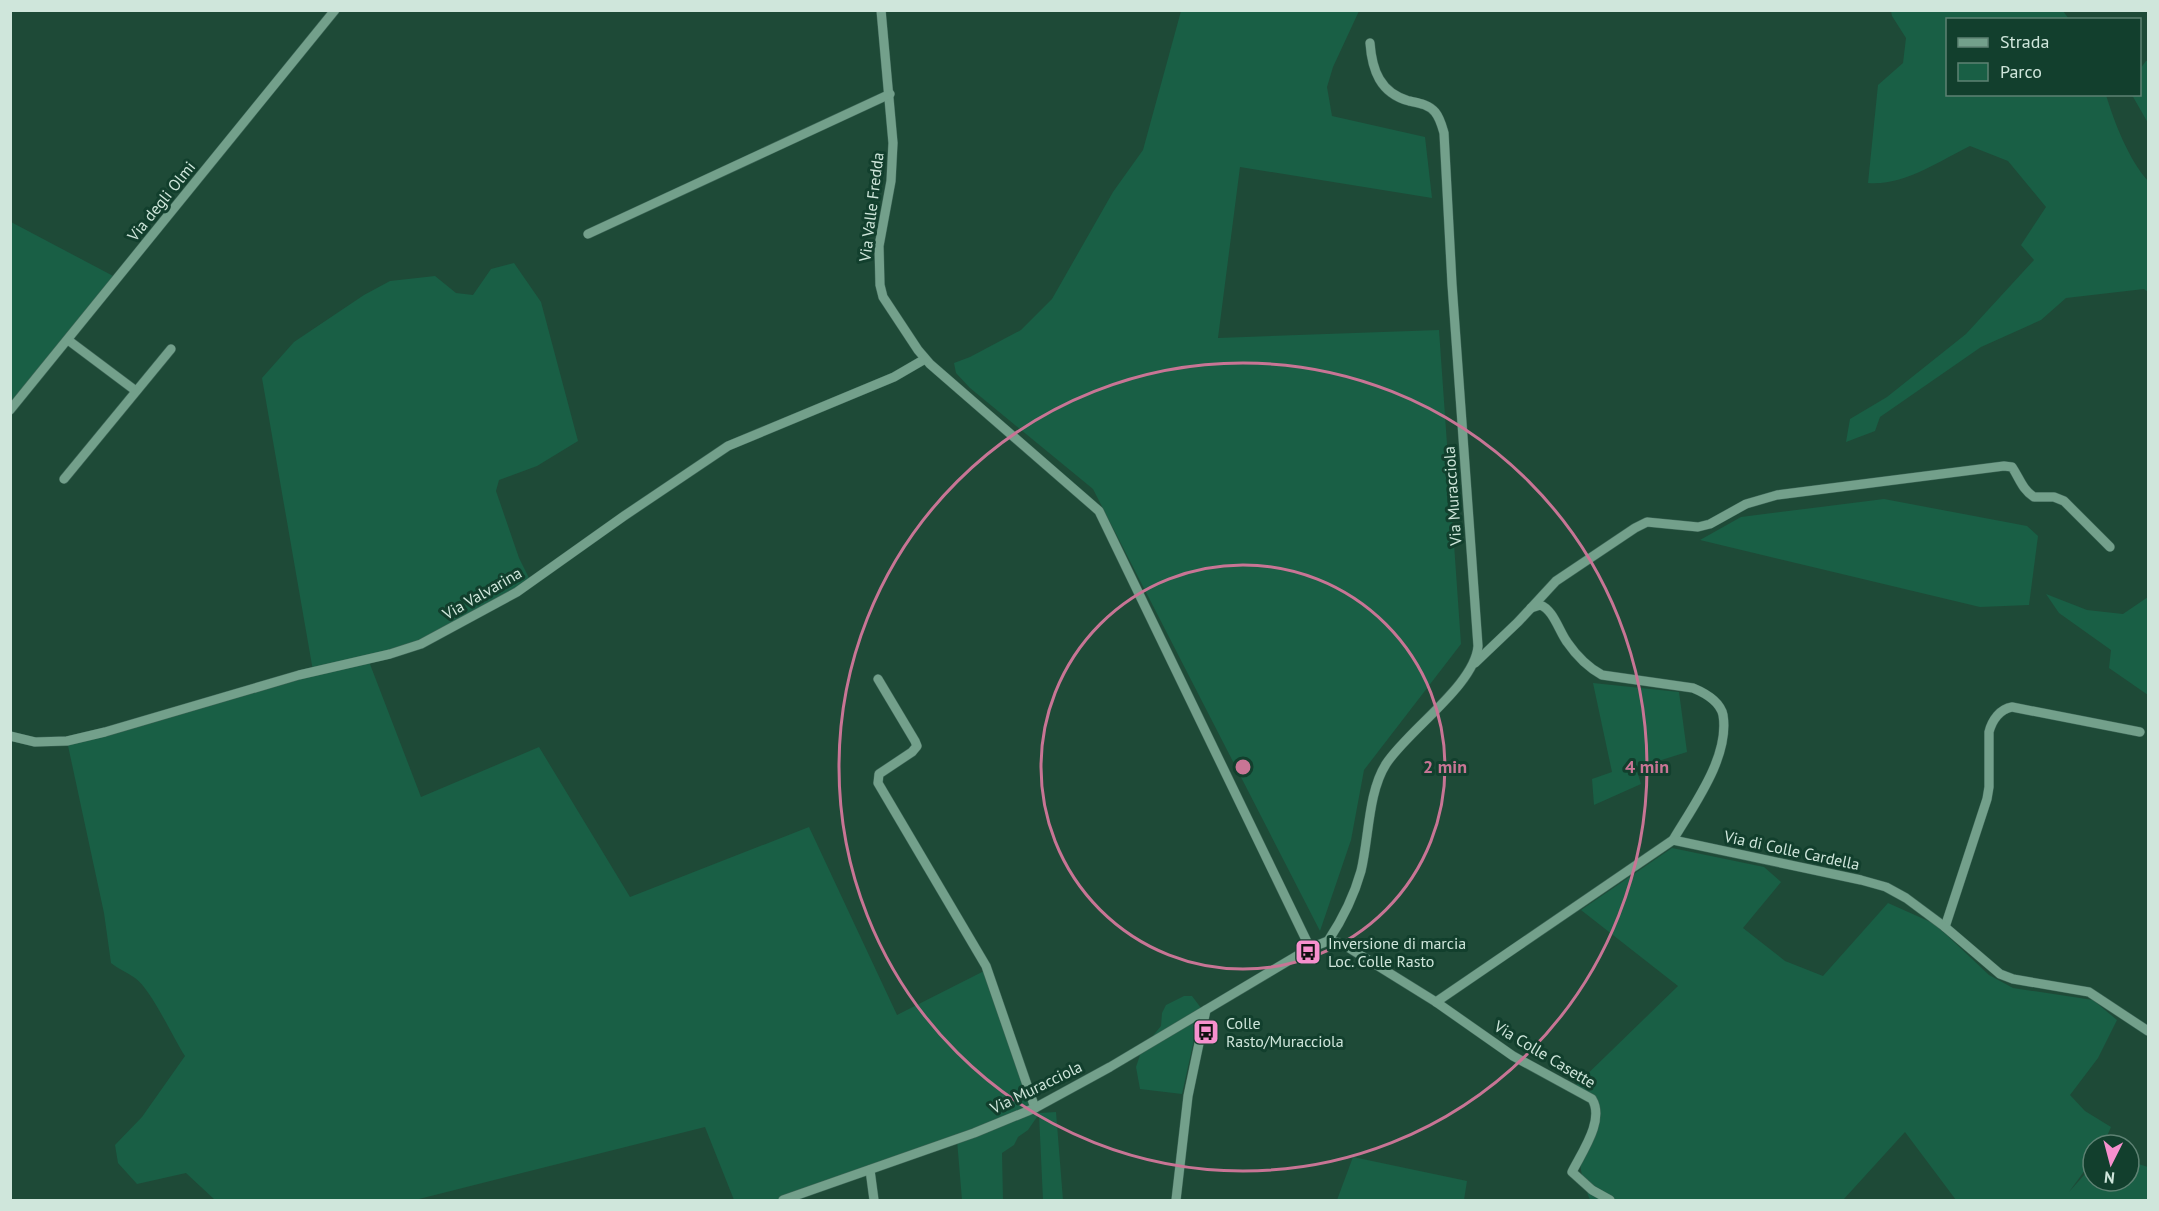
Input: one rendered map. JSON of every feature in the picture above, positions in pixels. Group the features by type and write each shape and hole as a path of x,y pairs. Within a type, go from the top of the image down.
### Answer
{"street":[{"name":"Via degli Olmi","path":"10,411 335,10"},
{"name":"Via Valle Fredda","path":"881,10 890,94 893,152 890,186 879,246 880,285 883,297 925,359 1098,511 1310,948"},
{"name":"Via Muracciola","path":"783,1200 975,1133 1035,1108 1310,948 1328,941 1347,907 1361,872 1373,803 1385,766 1404,741 1460,684 1473,664 1478,646 1452,284 1444,133 1438,116 1431,108 1395,96 1383,85 1373,68 1370,43"},
{"path":"588,234 890,94"},
{"path":"68,340 136,391"},
{"path":"64,479 171,350"},
{"name":"Via Valvarina","path":"10,736 40,743 76,739 299,675 390,654 422,644 517,592 728,446 894,377 925,359"},
{"path":"1473,664 1556,582 1635,528 1647,522 1698,527 1710,524 1746,504 1777,495 2004,466 2012,467 2018,475 2020,484 2034,497 2054,497 2064,501 2110,547"},
{"path":"1328,941 1341,943 1436,1002 1673,840 1701,793 1721,752 1723,714 1717,704 1706,693 1693,688 1602,675 1593,670 1569,645 1549,609 1540,605 1531,608"},
{"path":"878,679 916,746 914,751 879,774 878,783 986,966 1035,1108"},
{"path":"1945,927 1987,799 1989,732 1990,726 2000,712 2012,707 2140,732"},
{"name":"Via di Colle Cardella","path":"1673,840 1874,883 1906,898 1945,927 2000,974 2013,979 2089,992 2148,1031"},
{"name":"Via Colle Casette","path":"1436,1002 1513,1056 1592,1099 1597,1111 1597,1120 1572,1172 1592,1190 1610,1200"},
{"path":"1176,1200 1188,1096 1206,1010"},
{"path":"870,1170 874,1200"}],"green space":[{"path":"1181,11 1359,11 1333,67 1327,87 1332,116 1425,137 1432,198 1240,167 1218,338 1439,330 1461,644 1364,770 1351,840 1320,931 1093,489 970,388 956,373 954,363 1021,330 1052,299 1113,192 1143,150"},
{"path":"1891,11 2063,11 2068,18 1946,18 1946,96 2106,96 2123,140 2134,162 2148,181 2148,292 2144,289 2066,298 2041,320 1981,347 1880,417 1875,431 1846,442 1850,419 1887,397 1966,334 2034,260 2021,245 2046,207 2008,161 1970,146 1908,177 1895,181 1868,183 1878,85 1903,63 1906,38"},
{"path":"2148,61 2148,123 2133,96 2141,96 2141,68"},
{"path":"11,222 117,278 11,410"},
{"path":"514,263 541,302 578,441 537,466 499,480 496,491 519,558 531,582 430,640 368,659 421,797 539,747 630,897 809,827 897,1015 986,970 1035,1108 1039,1113 1056,1112 1063,1200 1043,1200 1039,1114 1028,1130 1018,1137 1014,1145 1002,1153 1003,1200 962,1200 957,1140 783,1200 734,1200 705,1127 415,1200 215,1200 186,1173 137,1184 118,1163 115,1145 142,1117 185,1056 148,992 132,976 111,963 104,913 67,741 313,671 262,378 294,342 364,295 390,281 435,276 456,293 473,295 491,269"},
{"path":"1884,499 2027,526 2038,536 2029,605 1980,607 1700,540 1741,517"},
{"path":"2046,594 2087,610 2123,614 2148,597 2148,695 2109,668 2111,650 2059,613"},
{"path":"1593,683 1679,692 1687,752 1636,768 1641,784 1594,805 1592,779 1612,772"},
{"path":"1672,848 1764,867 1781,882 1743,928 1785,961 1823,976 1888,903 1935,924 1989,975 2013,988 2093,1000 2117,1020 2098,1058 2070,1095 2085,1111 2111,1127 2108,1133 2081,1133 2081,1176 2069,1192 2081,1178 2081,1193 2141,1193 2141,1165 2148,1167 2148,1200 1956,1200 1905,1132 1843,1200 1590,1200 1583,1182 1579,1158 1597,1120 1594,1102 1573,1088 1678,986 1581,910"},
{"path":"1184,996 1192,996 1201,1008 1182,1094 1140,1089 1136,1067 1142,1049 1161,1026 1162,1013 1166,1005"},
{"path":"1353,1157 1467,1181 1464,1200 1337,1200"}],"place":[{"name":"Inversione di marcia Loc. Colle Rasto","path":"1308,952"},
{"name":"Colle Rasto/Muracciola","path":"1206,1032"}]}
